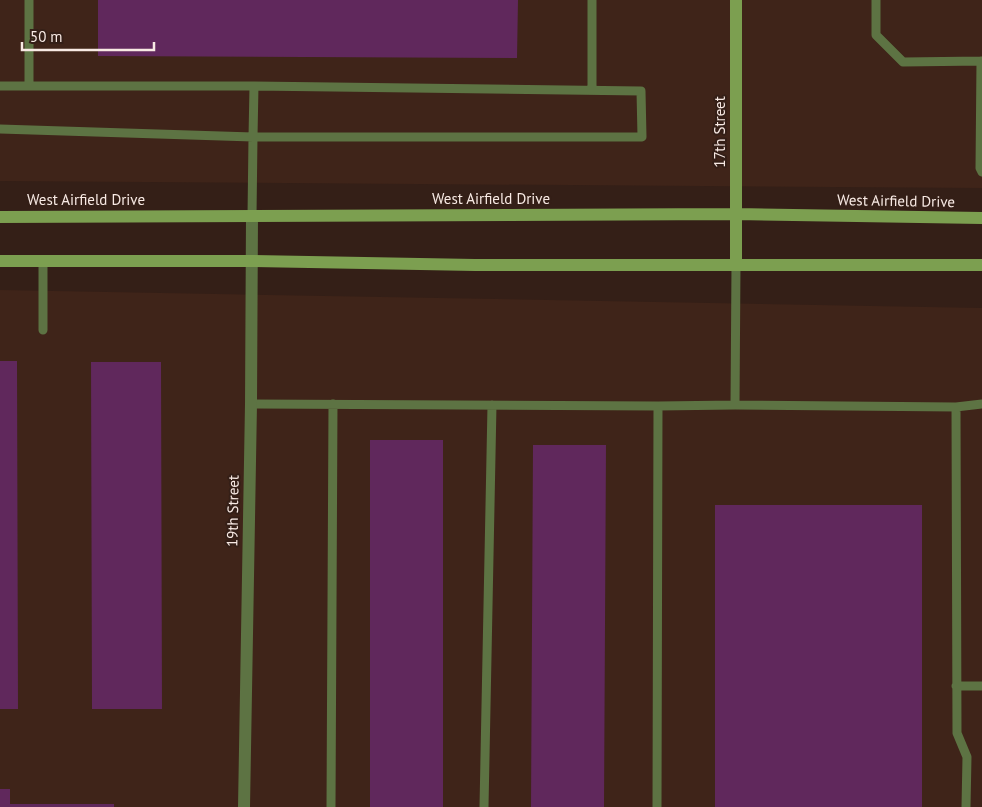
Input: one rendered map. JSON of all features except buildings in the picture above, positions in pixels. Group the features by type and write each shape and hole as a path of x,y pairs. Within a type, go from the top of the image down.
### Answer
{"street":[{"name":"17th Street","path":"736,0 736,264"},
{"name":"West Airfield Drive","path":"0,217 736,214 982,218"},
{"name":"19th Street","path":"244,807 251,404 252,216"},
{"path":"0,261 252,261 474,265 982,265"}],"lane":[{"path":"29,0 29,86"},
{"path":"592,0 592,90"},
{"path":"876,0 876,35 903,62 982,61 980,168 982,172"},
{"path":"0,86 254,86 641,91 642,136 253,137 0,129"},
{"path":"252,216 254,86"},
{"path":"43,261 43,330"},
{"path":"735,405 736,264"},
{"path":"251,404 956,407 982,404"},
{"path":"331,807 332,404"},
{"path":"484,807 492,405"},
{"path":"657,807 658,406"},
{"path":"956,407 957,733 967,757 966,807"},
{"path":"956,686 982,686"}],"shaded area":[{"path":"0,0 982,0 982,188 0,181"},
{"path":"0,290 982,308 982,807 0,807"}]}
